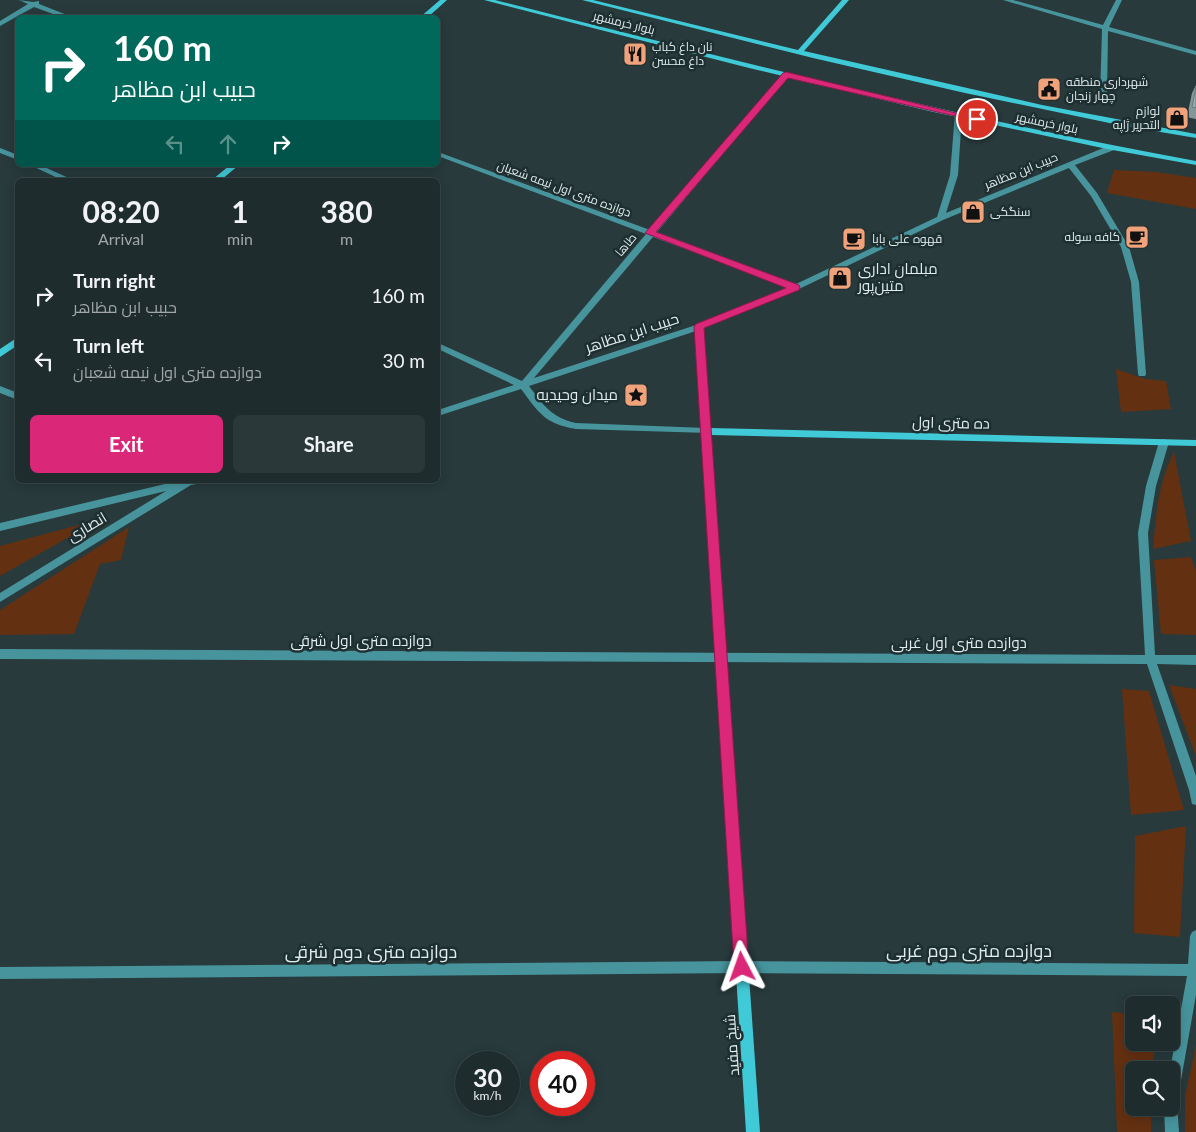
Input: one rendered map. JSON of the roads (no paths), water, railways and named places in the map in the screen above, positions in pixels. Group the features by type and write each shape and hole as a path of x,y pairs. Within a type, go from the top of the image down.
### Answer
{"main road":[{"path":"426,15 444,0"},
{"name":"بلوار خرمشهر","path":"487,0 786,75 958,115 1111,148 1196,163"},
{"name":"بلوار خرمشهر","path":"585,0 800,52 1106,120 1196,136"},
{"path":"800,52 846,0"},
{"path":"219,178 232,167"},
{"name":"شیخ مفید","path":"699,327 753,1132"},
{"path":"0,354 15,342"},
{"name":"ده متری اول","path":"706,431 1196,443"}],"street":[{"path":"22,0 37,2 65,15"},
{"path":"1006,0 1196,53"},
{"path":"1103,96 1105,28 1120,0"},
{"path":"15,15 37,2"},
{"path":"0,24 15,15"},
{"name":"طاها","path":"523,384 786,75"},
{"path":"940,218 954,175 958,115"},
{"name":"حبیب ابن مظاهر","path":"440,412 699,327 796,288 940,218 1111,148"},
{"path":"0,150 15,157"},
{"name":"دوازده متری اول نیمه شعبان","path":"440,155 796,288"},
{"path":"1070,165 1094,195 1125,248 1135,282 1142,374"},
{"path":"39,167 64,178"},
{"path":"440,347 523,384 541,409 560,423 576,426 706,431"},
{"path":"0,389 15,396"},
{"path":"1164,442 1151,486 1143,533 1150,660 1195,790 1196,800"},
{"path":"0,527 183,483"},
{"name":"انصاری","path":"0,598 188,483"},
{"name":"دوازده متری اول شرقی","path":"0,654 721,657"},
{"name":"دوازده متری اول غربی","path":"721,657 1196,660"},
{"path":"1179,1061 1195,970 1196,936"},
{"name":"دوازده متری دوم غربی","path":"742,967 1195,970"},
{"name":"دوازده متری دوم شرقی","path":"0,973 742,967"},
{"path":"1171,1116 1172,1132"}],"place":[{"name":"نان داغ کباب داغ محسن","path":"635,54"},
{"name":"شهرداری منطقه چهار زنجان","path":"1049,89"},
{"name":"لوازم التحریر ژاپه","path":"1177,118"},
{"name":"سنگکی","path":"973,212"},
{"name":"کافه سوله","path":"1137,237"},
{"name":"قهوه علی بابا","path":"854,239"},
{"name":"مبلمان اداری متین‌پور","path":"840,278"},
{"name":"میدان وحیدیه","path":"636,395"}]}
